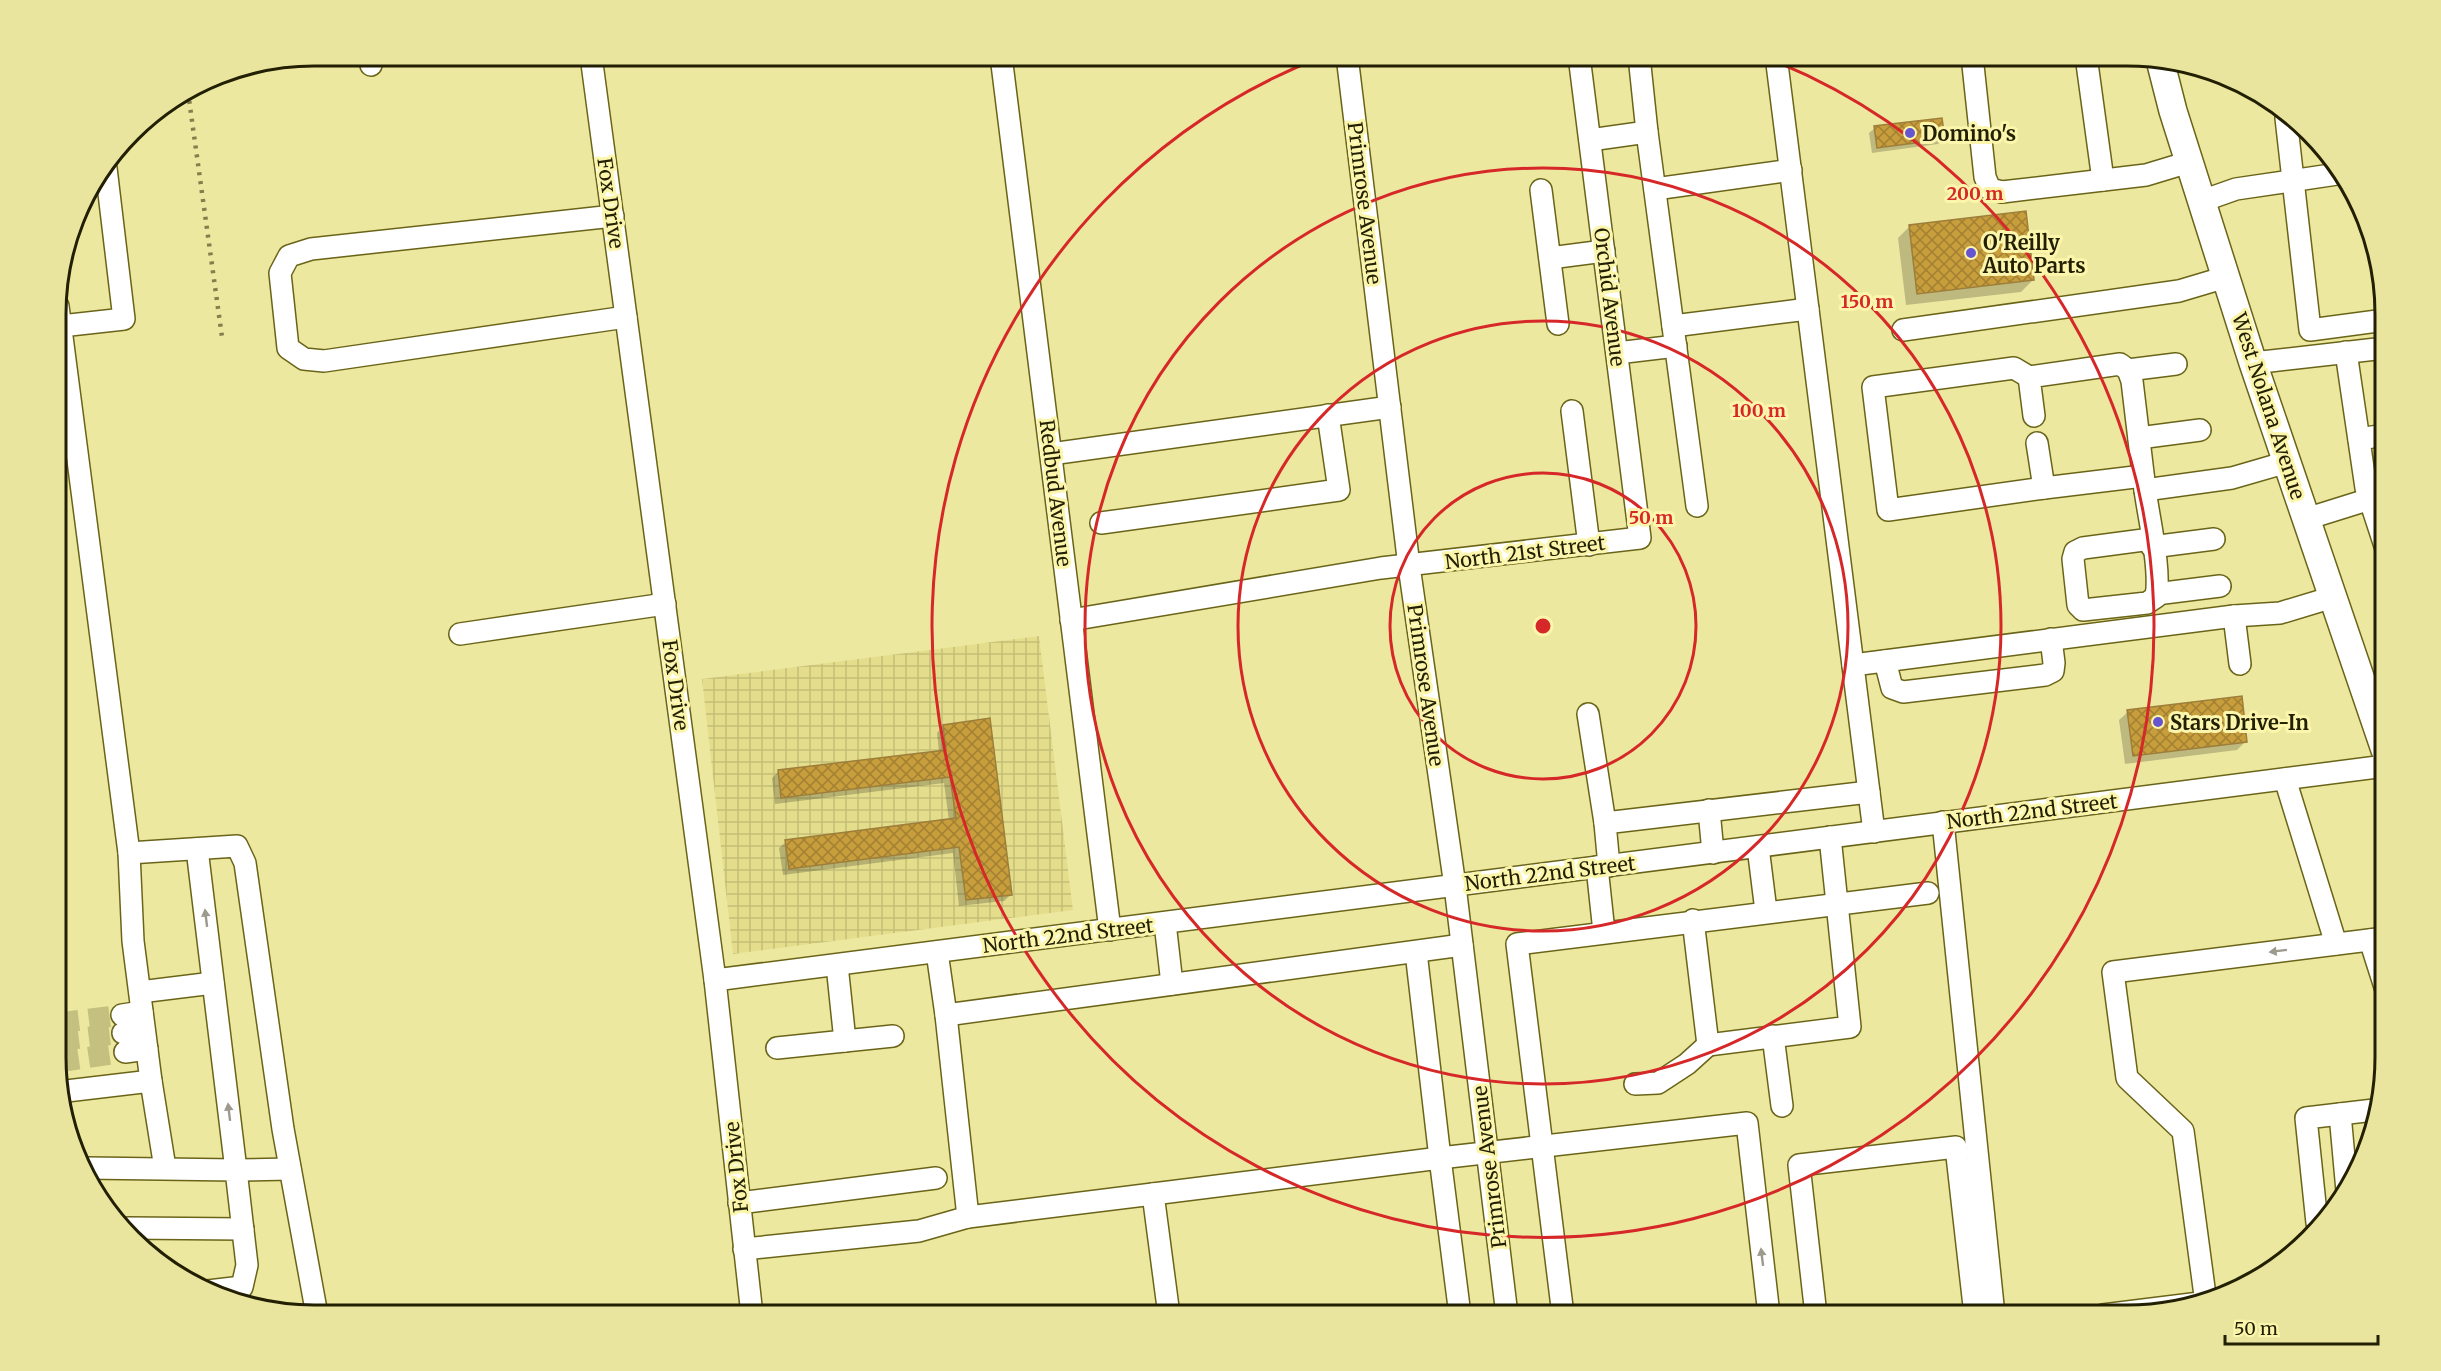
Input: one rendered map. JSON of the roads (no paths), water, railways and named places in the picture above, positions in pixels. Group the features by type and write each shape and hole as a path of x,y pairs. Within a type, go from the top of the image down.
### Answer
{"main road":[{"name":"West Nolana Avenue","path":"2162,68 2189,162 2253,363 2375,721"}],"street":[{"name":"Fox Drive","path":"592,66 715,980 751,1305"},
{"name":"Redbud Avenue","path":"1002,66 1110,930"},
{"name":"Primrose Avenue","path":"1348,66 1409,566 1455,886 1506,1305"},
{"name":"Orchid Avenue","path":"1580,66 1640,538"},
{"path":"1640,66 1697,506"},
{"path":"1777,66 1874,832"},
{"path":"1973,66 1985,177 1990,189 2002,192 2146,176 2189,162"},
{"path":"2087,66 2103,180"},
{"path":"2287,124 2310,330 2375,321"},
{"path":"1590,140 1647,132"},
{"path":"1655,189 1791,170"},
{"path":"2202,201 2236,189 2333,175"},
{"path":"66,316 124,319 107,177"},
{"path":"1541,190 1558,324"},
{"path":"613,216 310,249 289,256 280,273 288,348 304,359 324,361 626,317"},
{"path":"1550,258 1604,251"},
{"path":"1904,330 2179,291 2226,277"},
{"path":"1617,352 1675,336 1808,309"},
{"path":"2253,363 2375,349"},
{"path":"2346,352 2359,439 2375,491"},
{"path":"2214,539 2152,543 2083,548 2075,552 2073,559 2078,605 2083,610 2147,603 2156,594 2158,587 2152,543 2144,483 2139,438 2128,370 2120,364 2029,377 2014,368 1873,387 1888,510 2044,489 2144,483 2232,478 2287,462"},
{"path":"2128,370 2176,364"},
{"path":"66,370 129,854 135,1026 151,1081 165,1168"},
{"path":"2029,377 2034,416"},
{"path":"1051,454 1390,407"},
{"path":"1572,411 1589,545"},
{"path":"1101,523 1339,490 1328,415"},
{"path":"2139,438 2200,430"},
{"path":"2359,439 2375,437"},
{"path":"2037,443 2044,489"},
{"path":"2306,519 2375,499"},
{"name":"North 21st Street","path":"1071,620 1381,568 1640,538"},
{"path":"2156,594 2220,586"},
{"path":"1853,665 2234,616 2280,614 2333,597"},
{"path":"460,634 665,604"},
{"path":"2234,616 2240,664"},
{"path":"1885,661 1892,688 1903,692 2000,681 2045,675 2052,671 2054,663 2051,639"},
{"path":"1995,647 2000,681"},
{"path":"1941,654 1945,687"},
{"path":"1588,714 1605,823 1604,932"},
{"name":"North 22nd Street","path":"715,980 2375,767"},
{"path":"2285,779 2336,944"},
{"path":"1605,823 1869,792"},
{"path":"1709,810 1713,852"},
{"path":"1943,822 1993,1305"},
{"path":"1635,1084 1658,1083 1687,1064 1708,1045 1850,1028 1830,837"},
{"path":"129,854 237,846 245,863 290,1169 315,1305"},
{"path":"1758,847 1766,911"},
{"path":"197,849 247,1264 242,1287 226,1289"},
{"path":"1562,1305 1517,944 1838,902 1928,893"},
{"path":"1694,920 1708,1045"},
{"path":"1165,923 1172,984"},
{"path":"2205,1293 2183,1131 2127,1078 2113,972 2375,939"},
{"path":"946,1015 1462,945"},
{"path":"938,952 968,1217"},
{"path":"1416,952 1459,1305"},
{"path":"837,965 845,1041"},
{"path":"135,1026 213,983"},
{"path":"777,1048 893,1036"},
{"path":"1773,1036 1782,1106"},
{"path":"68,1091 151,1081"},
{"path":"2316,1218 2306,1118 2369,1111"},
{"path":"2340,1114 2346,1174"},
{"path":"744,1249 919,1231 968,1217 1487,1151 1747,1122 1768,1305"},
{"path":"1815,1305 1799,1165 1956,1147 1974,1305"},
{"path":"92,1168 290,1169"},
{"path":"740,1203 936,1178"},
{"path":"1153,1194 1168,1305"},
{"path":"135,1228 243,1229"}],"tunnel":[{"path":"66,1022 122,1015"},
{"path":"66,1040 123,1033"},
{"path":"66,1061 125,1052"}],"railway":[{"path":"189,100 222,337"}],"place":[{"name":"Domino's","path":"1910,133"},
{"name":"O'Reilly Auto Parts","path":"1971,253"},
{"name":"Stars Drive-In","path":"2158,722"}]}
